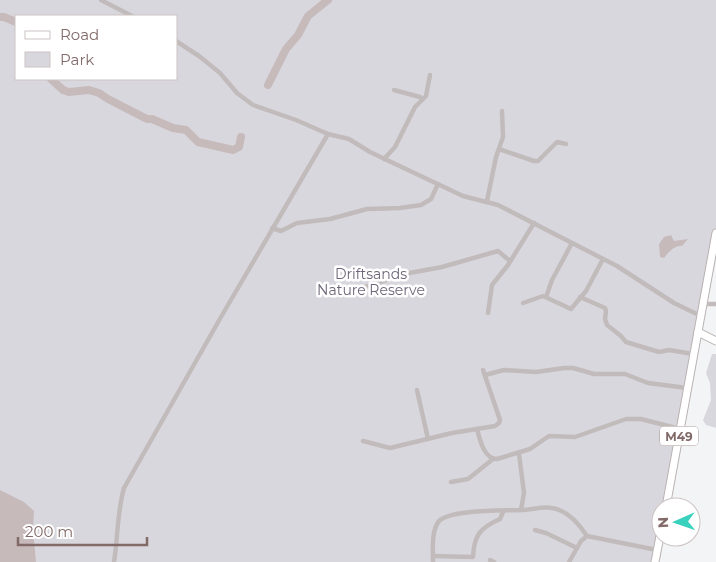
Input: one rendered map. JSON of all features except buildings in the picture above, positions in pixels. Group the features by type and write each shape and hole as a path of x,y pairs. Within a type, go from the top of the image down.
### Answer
{"main road":[{"name":"M49","path":"668,497 716,233"},
{"path":"698,332 716,341"},
{"path":"655,562 658,547"}],"street":[{"path":"101,0 130,15"},
{"path":"178,42 220,73 237,94 247,101 328,134 349,139 364,149 463,196 498,205 604,259 674,303 701,316"},
{"path":"384,159 395,147 412,112 426,96 430,75"},
{"path":"394,90 420,96 422,99"},
{"path":"487,201 503,133 501,124 502,111"},
{"path":"114,562 118,541 120,503 124,488 272,228 328,134"},
{"path":"499,149 538,161 557,142 566,144"},
{"path":"272,228 281,231 297,223 330,220 367,209 421,205 431,199 438,184"},
{"path":"488,313 492,285 534,223"},
{"path":"546,297 552,280 572,243"},
{"path":"337,292 357,290 404,274 449,266 498,251 510,261"},
{"path":"523,303 543,296 571,309 586,291 604,259"},
{"path":"580,297 605,308 607,325 626,342 659,352 669,350 693,354"},
{"path":"703,304 716,304"},
{"path":"363,441 390,448 428,438 495,426 500,420 484,373 504,370 536,372 573,368 594,374 625,374 648,383 687,388"},
{"path":"417,390 428,438"},
{"path":"451,482 468,479 493,459 519,454 550,436 575,436 632,418 680,429"},
{"path":"477,429 488,457 493,459"},
{"path":"519,454 524,493 520,510"},
{"path":"433,562 435,528 439,522 444,518 477,511 503,512 553,508 572,518 587,536 657,550"},
{"path":"433,556 473,557 473,545 480,530 500,519 503,512"},
{"path":"535,530 577,548"},
{"path":"569,562 584,537 587,536"}],"green space":[{"name":"Driftsands Nature Reserve","path":"0,0 716,0 716,234 667,497 651,497 651,547 657,547 654,562 0,562"},
{"path":"712,354 716,354 716,428 706,425 703,420 711,400 710,383 706,373"}],"shaded area":[{"path":"671,235 674,241 688,239 682,246 676,247 664,258 660,257 659,244 664,237"},
{"path":"0,490 24,502 34,511 33,530 36,562 0,562"}],"waterway":[{"path":"268,85 286,49 298,35 308,16 328,0"},
{"path":"0,17 15,22"},
{"path":"52,80 63,90 69,92 89,90 99,93 147,119 152,119 173,128 186,130 198,142 233,150 239,147 241,137"}]}
